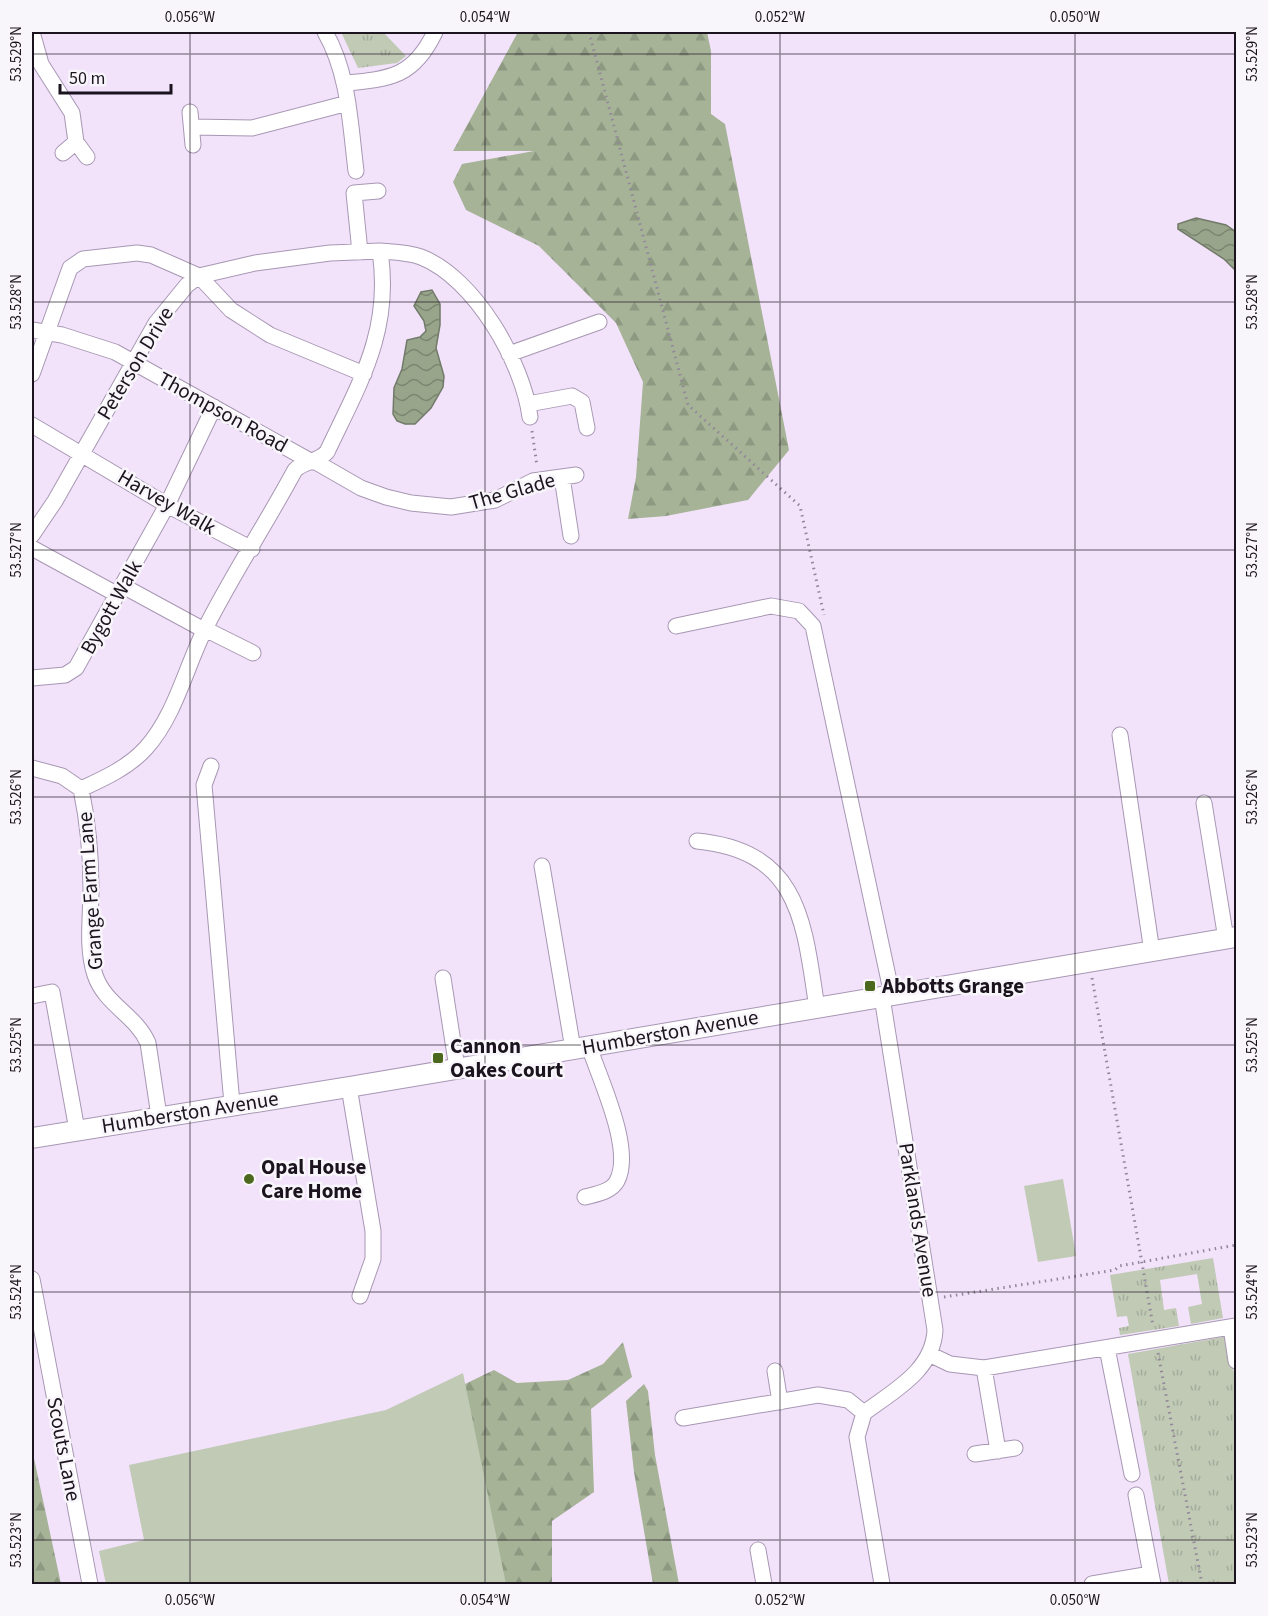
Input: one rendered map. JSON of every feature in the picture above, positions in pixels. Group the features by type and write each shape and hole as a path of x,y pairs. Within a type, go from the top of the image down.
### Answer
{"main road":[{"name":"Humberston Avenue","path":"32,1138 232,1104 349,1087 1231,938"}],"street":[{"path":"32,32 41,64 72,112 76,142 87,157"},
{"path":"326,32 333,45 345,83 356,171"},
{"path":"345,83 381,80 410,68 428,47 435,32"},
{"path":"193,145 191,120 252,128 348,103"},
{"path":"63,153 76,142"},
{"path":"360,252 354,193 378,190"},
{"path":"32,768 62,776 81,789 120,769 148,745 165,717 220,599 252,549 295,470 299,465 313,461 327,452 364,374 383,312 385,281 380,251"},
{"name":"Peterson Drive","path":"32,535 55,501 170,303 199,276 255,263 360,252 398,252 423,258 447,272 473,298 509,354 529,410"},
{"path":"32,374 39,332 70,268 83,259 141,253 199,276 231,310 254,326 288,344 364,374"},
{"path":"509,354 599,322"},
{"name":"Thompson Road","path":"39,332 106,349 134,362 313,461"},
{"path":"529,410 572,396 582,402 587,428"},
{"name":"Bygott Walk","path":"32,678 65,675 76,668 167,505 214,407"},
{"name":"Harvey Walk","path":"32,425 45,435 82,453 167,505 252,549"},
{"name":"The Glade","path":"313,461 361,488 398,501 437,506 486,502 524,483 569,476 571,536"},
{"path":"32,548 253,653"},
{"name":"Parklands Avenue","path":"676,626 771,606 799,610 813,626 829,693 887,996 935,1330 931,1355"},
{"path":"1120,735 1152,952"},
{"path":"211,766 204,785 232,1104"},
{"name":"Grange Farm Lane","path":"81,789 91,863 92,965 106,996 144,1034 148,1043 159,1116"},
{"path":"1204,803 1231,938"},
{"path":"697,841 742,852 768,868 789,891 802,919 817,1008"},
{"path":"542,866 581,1047 615,1116 620,1163 617,1182 609,1190 585,1197"},
{"path":"442,978 457,1068"},
{"path":"32,996 52,992 78,1130"},
{"path":"349,1087 373,1231 373,1258 360,1296"},
{"name":"Scouts Lane","path":"32,1279 90,1584"},
{"path":"882,1584 856,1437 864,1413 919,1370 931,1355 950,1364 984,1368 1234,1326 1236,1361"},
{"path":"1107,1348 1132,1474"},
{"path":"984,1368 998,1451"},
{"path":"775,1371 780,1402"},
{"path":"683,1419 818,1395 848,1400 864,1413"},
{"path":"975,1454 1015,1448"},
{"path":"1092,1584 1152,1579 1136,1495"},
{"path":"759,1550 764,1584"}],"path":[{"path":"589,32 688,405 800,506 825,622"},
{"path":"529,410 539,480"},
{"path":"1089,962 1141,1263 1202,1584"},
{"path":"930,1299 1115,1270 1119,1266 1236,1245"}],"green space":[{"path":"341,32 383,32 406,56 397,63 358,68"},
{"path":"518,32 707,32 711,51 711,114 725,124 789,450 748,500 666,516 628,519 636,477 643,382 616,323 539,246 466,210 453,182 462,164 534,151 453,151"},
{"path":"1063,1179 1076,1256 1038,1262 1024,1186"},
{"path":"1213,1258 1223,1318 1191,1324 1188,1307 1202,1304 1197,1274 1160,1280 1164,1310 1176,1308 1179,1326 1120,1335 1119,1328 1129,1326 1127,1316 1117,1317 1110,1275"},
{"path":"1228,1336 1236,1386 1236,1584 1169,1584 1128,1354"},
{"path":"623,1342 632,1377 591,1409 594,1492 552,1521 552,1584 479,1584 436,1398 494,1370 517,1383 568,1380 603,1364"},
{"path":"463,1373 506,1584 106,1584 99,1551 144,1540 129,1465 386,1410"},
{"path":"644,1384 648,1391 655,1455 679,1584 653,1584 634,1472 626,1401"},
{"path":"32,1449 61,1584 32,1584"}],"water":[{"path":"1196,218 1226,225 1236,232 1236,271 1224,259 1178,229 1178,224"},
{"path":"432,290 440,304 440,325 436,348 444,376 443,387 431,408 415,424 405,424 397,421 393,414 394,388 402,369 407,340 420,337 426,331 424,321 414,306 421,292"}],"place":[{"name":"Abbotts Grange","path":"870,986"},
{"name":"Cannon Oakes Court","path":"438,1058"},
{"name":"Opal House Care Home","path":"249,1179"}]}
